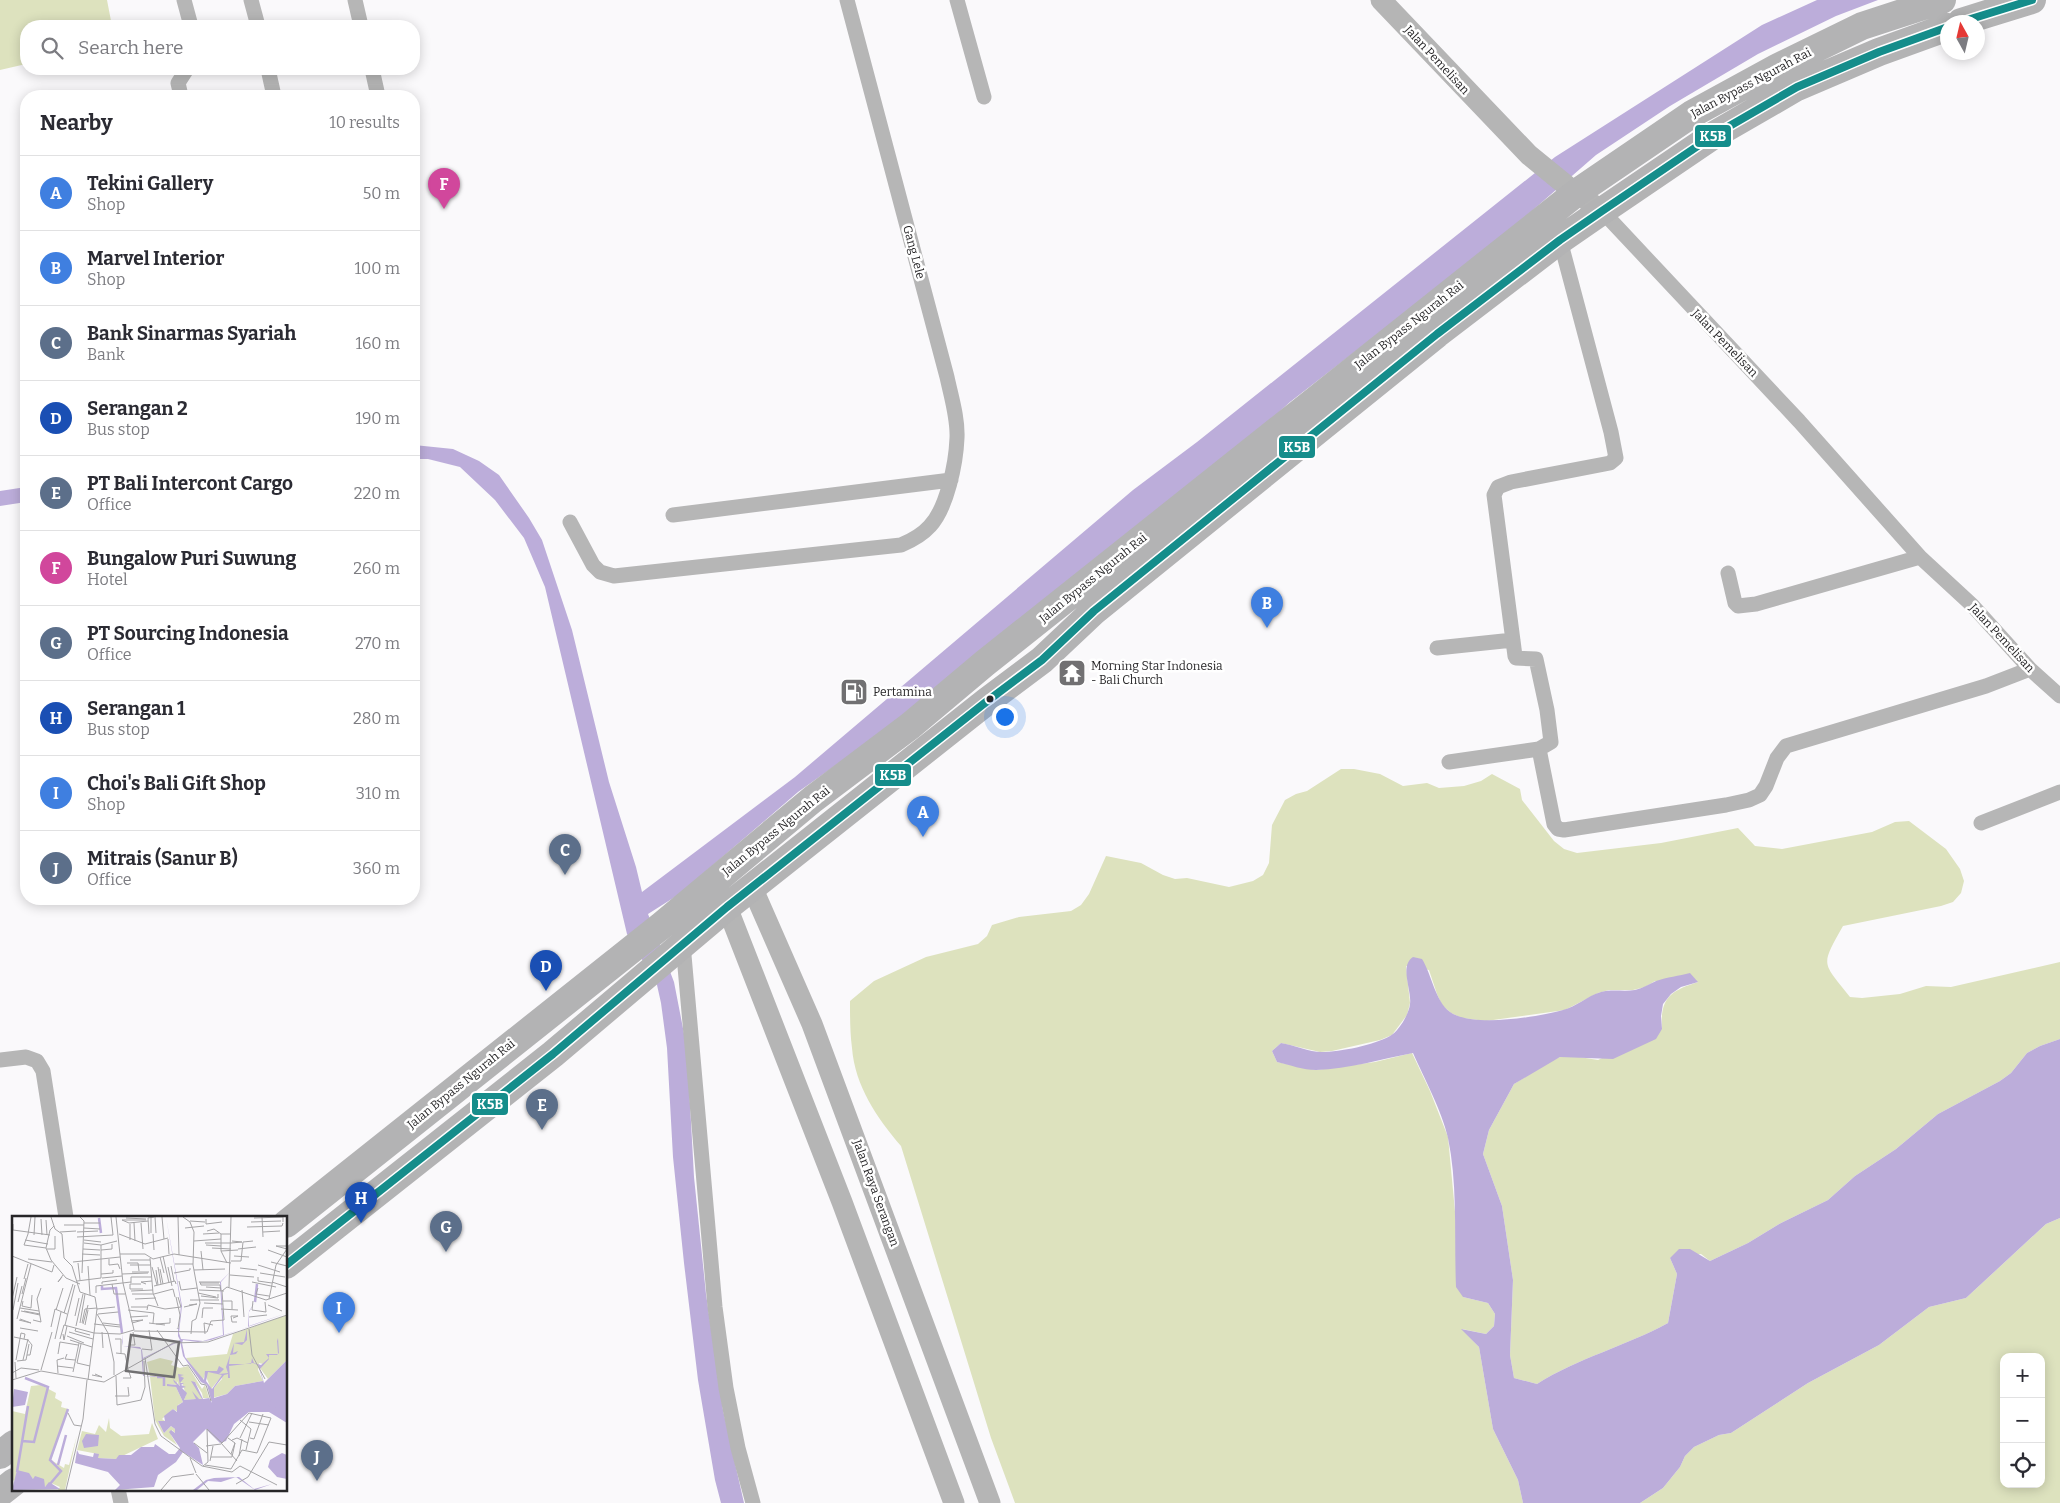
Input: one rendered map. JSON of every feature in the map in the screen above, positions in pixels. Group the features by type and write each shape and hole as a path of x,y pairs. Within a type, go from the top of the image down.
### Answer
{"highway":[{"name":"Jalan Bypass Ngurah Rai","path":"288,1222 661,926 813,799 910,726 985,663 1572,190 1692,114 1778,67 1862,26 1942,0"},
{"path":"1984,15 2032,0"},
{"name":"Jalan Bypass Ngurah Rai","path":"288,1263 553,1054 727,907 1042,660 1094,611 1437,334 1560,240 1714,135 1797,87 1879,52 1940,30"},
{"path":"910,726 940,739"},
{"path":"0,1455 12,1446"},
{"path":"0,1493 12,1484"}],"street":[{"path":"184,0 189,20"},
{"path":"251,0 256,20"},
{"path":"355,0 360,20"},
{"name":"Gang Lele","path":"570,522 593,566 600,572 614,576 901,545 916,539 932,525 951,480 957,437 947,377 847,0"},
{"path":"957,0 984,97"},
{"name":"Jalan Pemelisan","path":"1381,0 1529,155 1572,190 1602,211 1799,421 1920,557 1972,605 2030,669 2060,696"},
{"path":"180,90 178,83 183,75"},
{"path":"269,75 273,90"},
{"path":"373,75 377,90"},
{"path":"1449,762 1539,749 1549,745 1551,738 1537,660 1534,658 1516,658 1494,495 1498,487 1511,482 1610,464 1616,458 1611,432 1560,240"},
{"path":"673,515 951,480"},
{"path":"1728,573 1735,603 1738,606 1756,604 1920,557"},
{"path":"1437,648 1513,640"},
{"path":"1539,749 1552,816 1554,824 1558,829 1564,830 1726,805 1749,800 1760,795 1766,786 1777,758 1786,746 1986,686 2030,669"},
{"path":"1981,823 2060,792"},
{"name":"Jalan Raya Serangan","path":"752,887 812,1024 990,1503"},
{"path":"727,907 842,1202 954,1503"},
{"path":"679,947 715,1307 726,1388 738,1448 753,1503"},
{"path":"0,1060 26,1057 37,1061 43,1071 66,1216"},
{"path":"118,1490 121,1503"}],"green space":[{"path":"0,0 107,0 111,20 20,20 20,65 0,70"},
{"path":"1341,769 1354,769 1380,774 1403,786 1427,783 1439,788 1464,786 1481,781 1492,774 1520,789 1522,800 1554,841 1564,849 1577,853 1661,843 1738,828 1755,846 1782,849 1872,832 1895,822 1909,821 1946,849 1960,869 1964,881 1961,893 1953,902 1941,906 1843,926 1830,949 1827,963 1829,970 1850,997 1862,998 1900,994 1926,986 1951,987 2060,962 2060,1039 2027,1053 2011,1073 2000,1081 1938,1114 1896,1149 1855,1176 1828,1200 1710,1261 1701,1254 1670,1258 1677,1274 1668,1323 1636,1339 1585,1359 1537,1384 1514,1378 1510,1355 1513,1280 1502,1206 1483,1154 1489,1130 1514,1084 1560,1057 1573,1056 1598,1060 1662,1029 1663,1010 1669,997 1680,989 1698,982 1655,981 1645,987 1633,990 1609,990 1598,993 1565,1010 1486,1021 1462,1018 1451,1013 1442,1005 1429,970 1406,966 1410,1003 1407,1015 1392,1035 1380,1040 1332,1051 1320,1052 1281,1043 1272,1051 1277,1062 1316,1070 1375,1062 1412,1053 1430,1091 1448,1137 1463,1297 1488,1303 1495,1314 1494,1326 1486,1334 1462,1329 1479,1347 1493,1429 1518,1480 1523,1503 1015,1503 991,1438 901,1146 876,1113 862,1088 854,1062 851,1042 850,1001 874,981 926,957 978,944 987,936 992,925 1019,917 1071,911 1081,905 1089,894 1106,856 1141,863 1175,879 1187,878 1229,887 1253,881 1263,875 1269,863 1272,825 1285,800 1307,791"},
{"path":"2060,1218 2060,1503 1640,1503 1663,1488 1680,1467 1685,1456 1694,1447 1719,1435 1731,1433 1808,1383 1879,1345 1929,1307 1966,1298 2046,1224"}],"shaded area":[{"path":"1817,0 1878,0 1836,16 1758,54 1670,106 1596,155 1494,244 1290,402 1206,479 891,726 798,792 678,895 648,914 674,982 687,1049 694,1177 706,1294 723,1410 744,1503 721,1503 715,1480 698,1380 673,1157 667,1048 661,1003 657,985 627,934 545,587 524,538 495,500 460,467 428,459 420,459 420,446 453,449 479,461 499,475 542,540 572,630 609,782 642,892 795,777 1133,490 1197,442 1555,157 1762,25"},
{"path":"20,488 20,503 0,506 0,491"},
{"path":"1413,957 1422,959 1437,995 1445,1007 1460,1017 1474,1019 1505,1020 1552,1013 1568,1009 1601,992 1635,990 1656,981 1690,973 1698,982 1681,987 1671,994 1663,1004 1661,1016 1662,1029 1656,1039 1613,1059 1560,1057 1514,1084 1489,1130 1483,1154 1502,1206 1513,1280 1510,1355 1514,1378 1537,1384 1585,1359 1636,1339 1668,1323 1677,1274 1670,1258 1679,1249 1690,1249 1710,1261 1828,1200 1855,1176 1896,1149 1938,1114 2000,1081 2011,1073 2027,1053 2060,1039 2060,1218 2046,1224 1966,1298 1929,1307 1879,1345 1808,1383 1731,1433 1719,1435 1694,1447 1685,1456 1680,1467 1663,1488 1640,1503 1523,1503 1518,1480 1493,1429 1479,1347 1461,1329 1486,1334 1494,1326 1495,1314 1488,1303 1463,1297 1456,1287 1454,1193 1448,1138 1437,1106 1413,1053 1353,1066 1316,1070 1277,1062 1272,1051 1281,1043 1317,1052 1338,1051 1366,1045 1393,1034 1406,1017 1409,1008 1410,998 1406,972 1409,961"}],"transit line":[{"name":"K5B","path":"1984,15 2032,0"},
{"name":"K5B","path":"288,1263 553,1054 727,907 986,702 1042,660 1094,611 1437,334 1560,240 1714,135 1797,87 1879,52 1940,30"}],"place":[{"name":"Bungalow Puri Suwung","path":"444,209"},
{"name":"Marvel Interior","path":"1267,628"},
{"name":"Morning Star Indonesia - Bali Church","path":"1072,673"},
{"name":"Pertamina","path":"854,692"},
{"name":"Tekini Gallery","path":"923,837"},
{"name":"Bank Sinarmas Syariah","path":"565,875"},
{"name":"Serangan 2","path":"546,991"},
{"name":"PT Bali Intercont Cargo","path":"542,1130"},
{"name":"Serangan 1","path":"361,1223"},
{"name":"PT Sourcing Indonesia","path":"446,1252"},
{"name":"Choi's Bali Gift Shop","path":"339,1333"},
{"name":"Mitrais (Sanur B)","path":"317,1481"}]}
